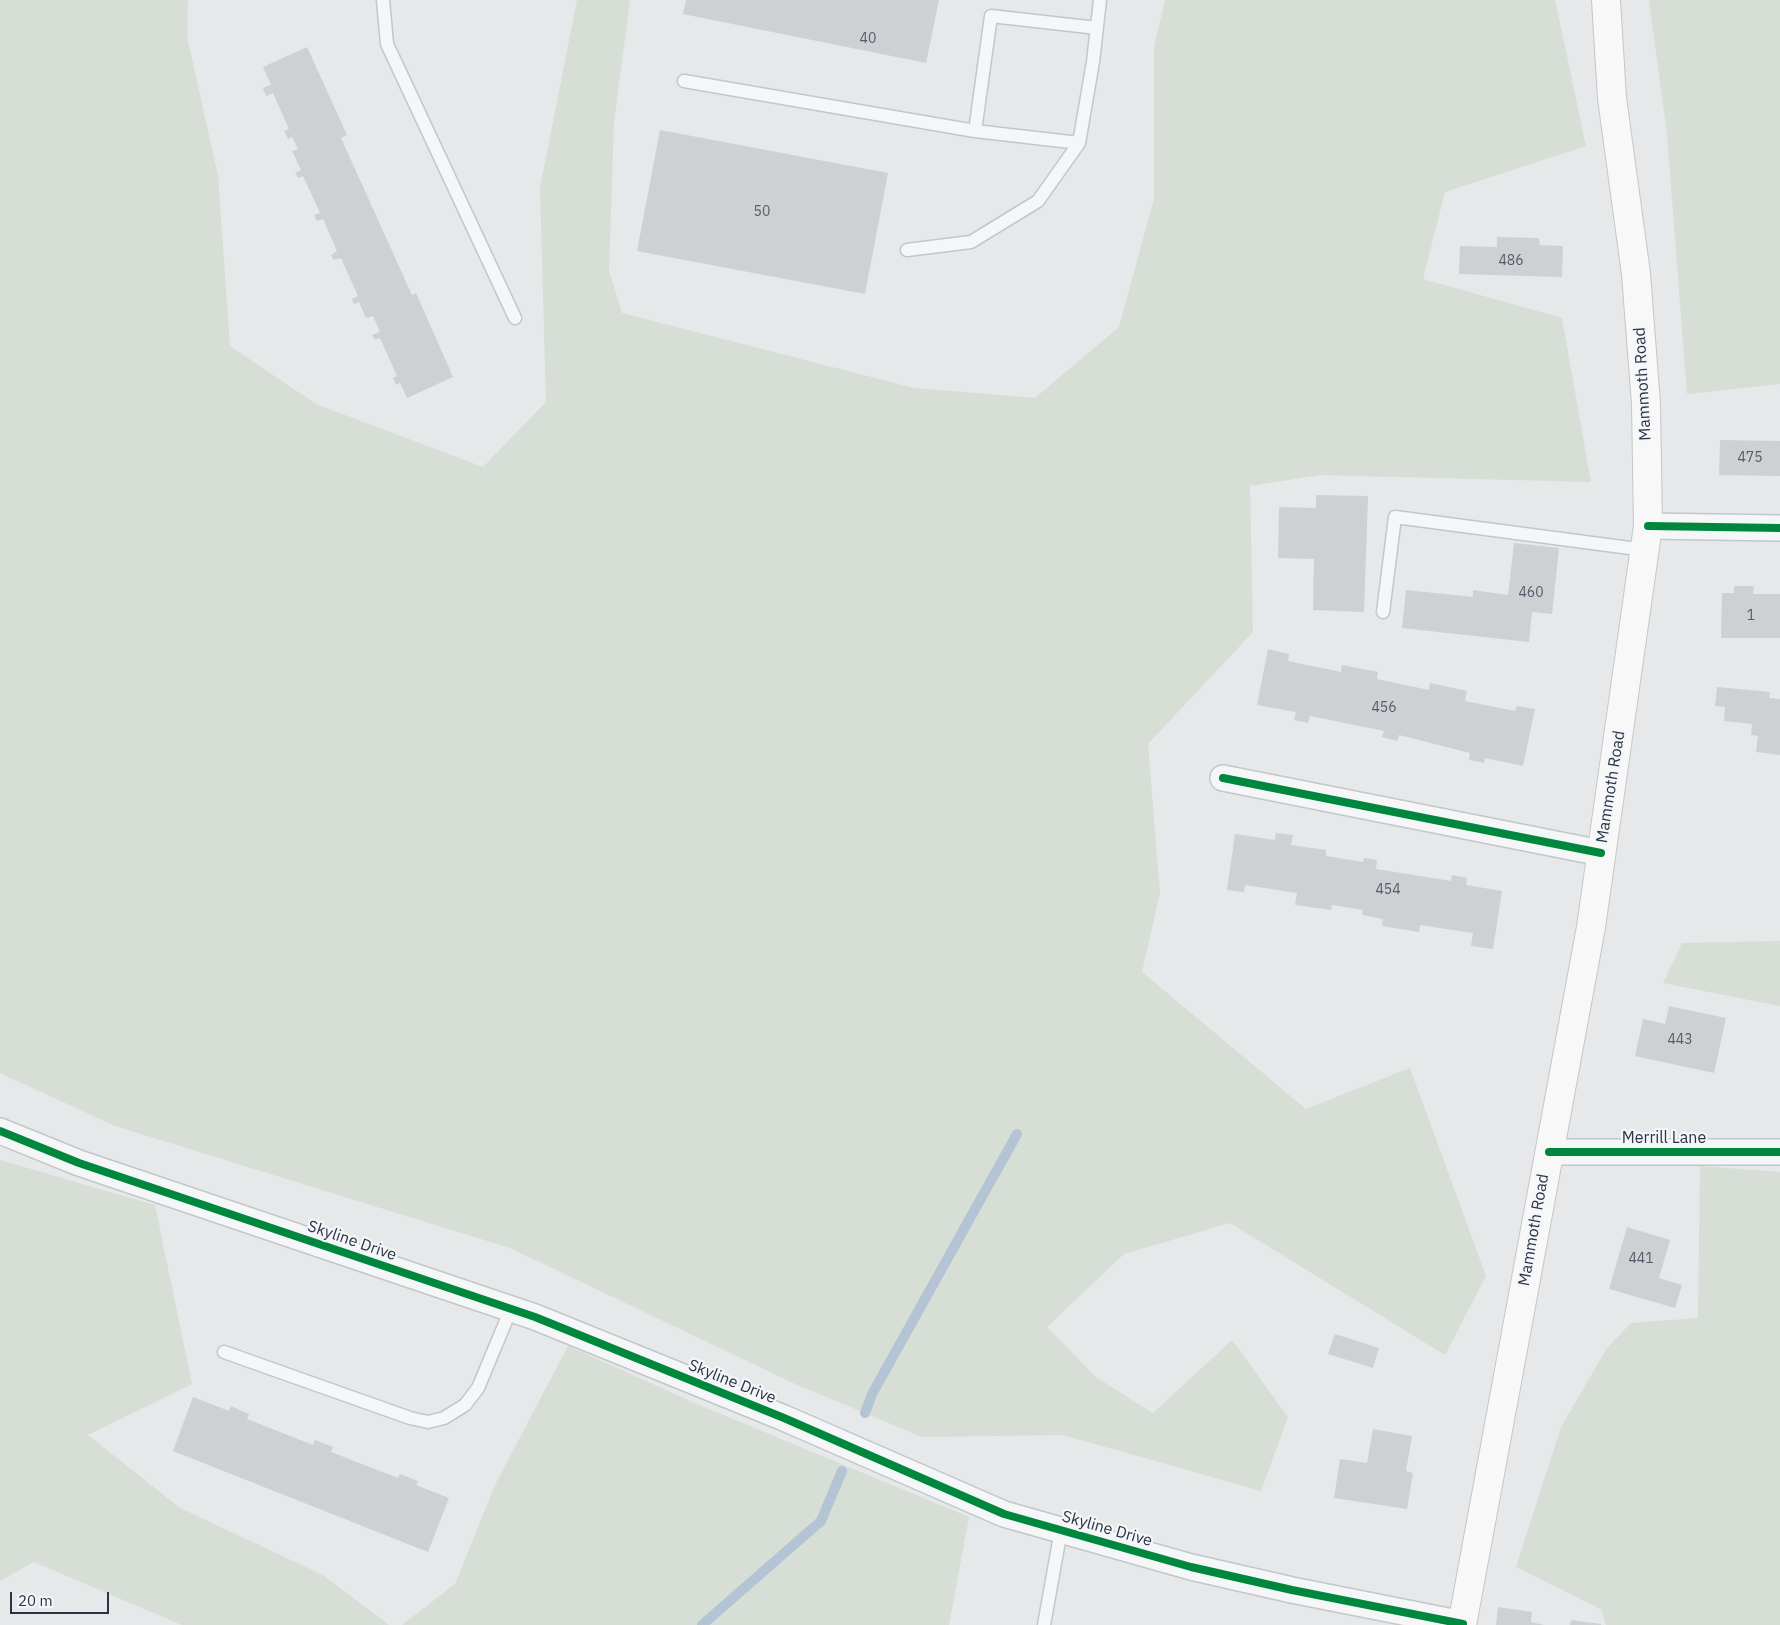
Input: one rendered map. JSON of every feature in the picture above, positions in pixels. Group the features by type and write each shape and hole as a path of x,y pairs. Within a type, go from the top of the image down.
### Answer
{"main road":[{"name":"Mammoth Road","path":"1462,1624 1591,927 1647,538 1646,404 1636,274 1612,98 1606,0"}],"street":[{"path":"1647,538 1780,528"},
{"path":"1223,778 1602,853"},
{"name":"Skyline Drive","path":"0,1132 79,1163 535,1317 784,1418 1004,1514 1192,1566 1292,1590 1462,1624"},
{"name":"Merrill Lane","path":"1549,1152 1780,1152"}],"lane":[{"path":"383,0 388,44 515,318"},
{"path":"907,250 971,242 1038,201 1079,143 1093,62 1100,0"},
{"path":"974,131 991,16 1097,28"},
{"path":"684,81 974,131 1079,143"},
{"path":"1382,612 1395,517 1647,538"},
{"path":"224,1352 410,1418 428,1422 444,1418 465,1405 478,1388 511,1309"},
{"path":"1044,1625 1061,1530"}],"shaded area":[{"path":"0,0 188,0 187,36 218,176 230,346 316,404 483,467 546,402 540,188 577,0 630,0 614,122 609,270 622,313 914,388 1035,398 1119,327 1154,199 1154,48 1165,0 1555,0 1586,146 1445,192 1423,279 1562,318 1591,482 1320,475 1250,486 1253,632 1148,744 1160,893 1142,972 1306,1109 1410,1068 1486,1276 1445,1355 1230,1223 1124,1254 1047,1327 1096,1377 1153,1413 1232,1340 1288,1417 1261,1491 1063,1435 922,1437 793,1383 510,1248 115,1126 0,1073"},
{"path":"1649,0 1780,0 1780,384 1687,394 1667,134"},
{"path":"1780,941 1780,1006 1663,983 1682,943"},
{"path":"0,1160 155,1205 192,1384 88,1435 180,1508 323,1575 389,1625 182,1625 34,1562 0,1581"},
{"path":"1700,1166 1780,1172 1780,1625 1606,1625 1601,1609 1516,1567 1561,1427 1607,1348 1631,1323 1698,1318"},
{"path":"568,1346 697,1404 969,1517 949,1625 402,1625 455,1584 496,1483"}],"building":[{"path":"686,0 939,0 926,63 683,14"},
{"path":"307,47 347,135 341,138 412,295 416,293 453,377 407,398 400,383 396,385 393,378 397,376 380,338 375,340 372,335 380,332 373,316 366,318 359,302 354,304 352,299 358,296 341,258 334,260 331,255 337,251 323,219 317,221 314,215 320,213 303,176 298,178 295,173 301,170 292,151 298,149 292,137 288,139 284,131 289,129 273,93 266,96 263,88 271,85 263,67"},
{"path":"660,130 888,173 865,294 637,251"},
{"path":"1497,237 1539,238 1540,245 1563,246 1562,277 1459,274 1460,246 1497,247"},
{"path":"1720,440 1780,441 1780,476 1719,475"},
{"path":"1316,495 1368,496 1364,612 1313,610 1314,559 1278,558 1279,507 1316,508"},
{"path":"1514,543 1559,548 1552,614 1532,612 1529,642 1402,628 1406,590 1473,597 1473,590 1508,595"},
{"path":"1734,586 1754,586 1753,594 1780,594 1780,638 1721,638 1722,593 1734,593"},
{"path":"1268,649 1289,654 1288,661 1341,672 1342,665 1378,672 1377,679 1429,690 1430,683 1467,691 1465,701 1515,711 1517,706 1535,709 1523,766 1485,758 1484,763 1469,760 1470,753 1399,735 1397,741 1382,737 1384,731 1310,716 1308,723 1294,720 1296,712 1257,705"},
{"path":"1717,687 1770,692 1769,698 1780,699 1780,755 1756,752 1758,736 1751,735 1752,724 1724,721 1725,707 1715,706"},
{"path":"1276,833 1293,835 1291,845 1326,850 1326,856 1363,862 1364,858 1377,860 1376,869 1451,881 1452,875 1467,878 1466,885 1502,891 1493,949 1471,946 1473,933 1420,925 1419,932 1382,926 1383,919 1362,915 1363,910 1332,905 1331,910 1295,905 1297,893 1245,885 1244,892 1227,890 1235,834 1275,840"},
{"path":"1669,1006 1726,1018 1714,1073 1635,1056 1643,1019 1665,1024"},
{"path":"1627,1227 1670,1240 1659,1278 1682,1285 1675,1308 1609,1289"},
{"path":"1335,1334 1379,1348 1373,1368 1328,1354"},
{"path":"193,1397 229,1411 231,1406 249,1414 247,1419 313,1445 315,1440 333,1447 331,1452 398,1478 400,1474 418,1481 416,1485 449,1498 428,1552 173,1451"},
{"path":"1373,1429 1412,1436 1406,1471 1413,1473 1407,1509 1334,1498 1340,1459 1367,1463"},
{"path":"1498,1607 1532,1612 1531,1622 1544,1625 1496,1625"},
{"path":"1571,1620 1601,1624 1601,1625 1570,1625"}],"waterway":[{"path":"865,1413 872,1394 1017,1134"},
{"path":"702,1625 821,1521 842,1471"}],"cycle path":[{"path":"1648,526 1780,528"},
{"path":"1223,778 1601,853"},
{"path":"0,1131 79,1163 535,1317 784,1418 1004,1514 1191,1567 1292,1590 1463,1624"},
{"path":"1549,1152 1780,1152"}]}
